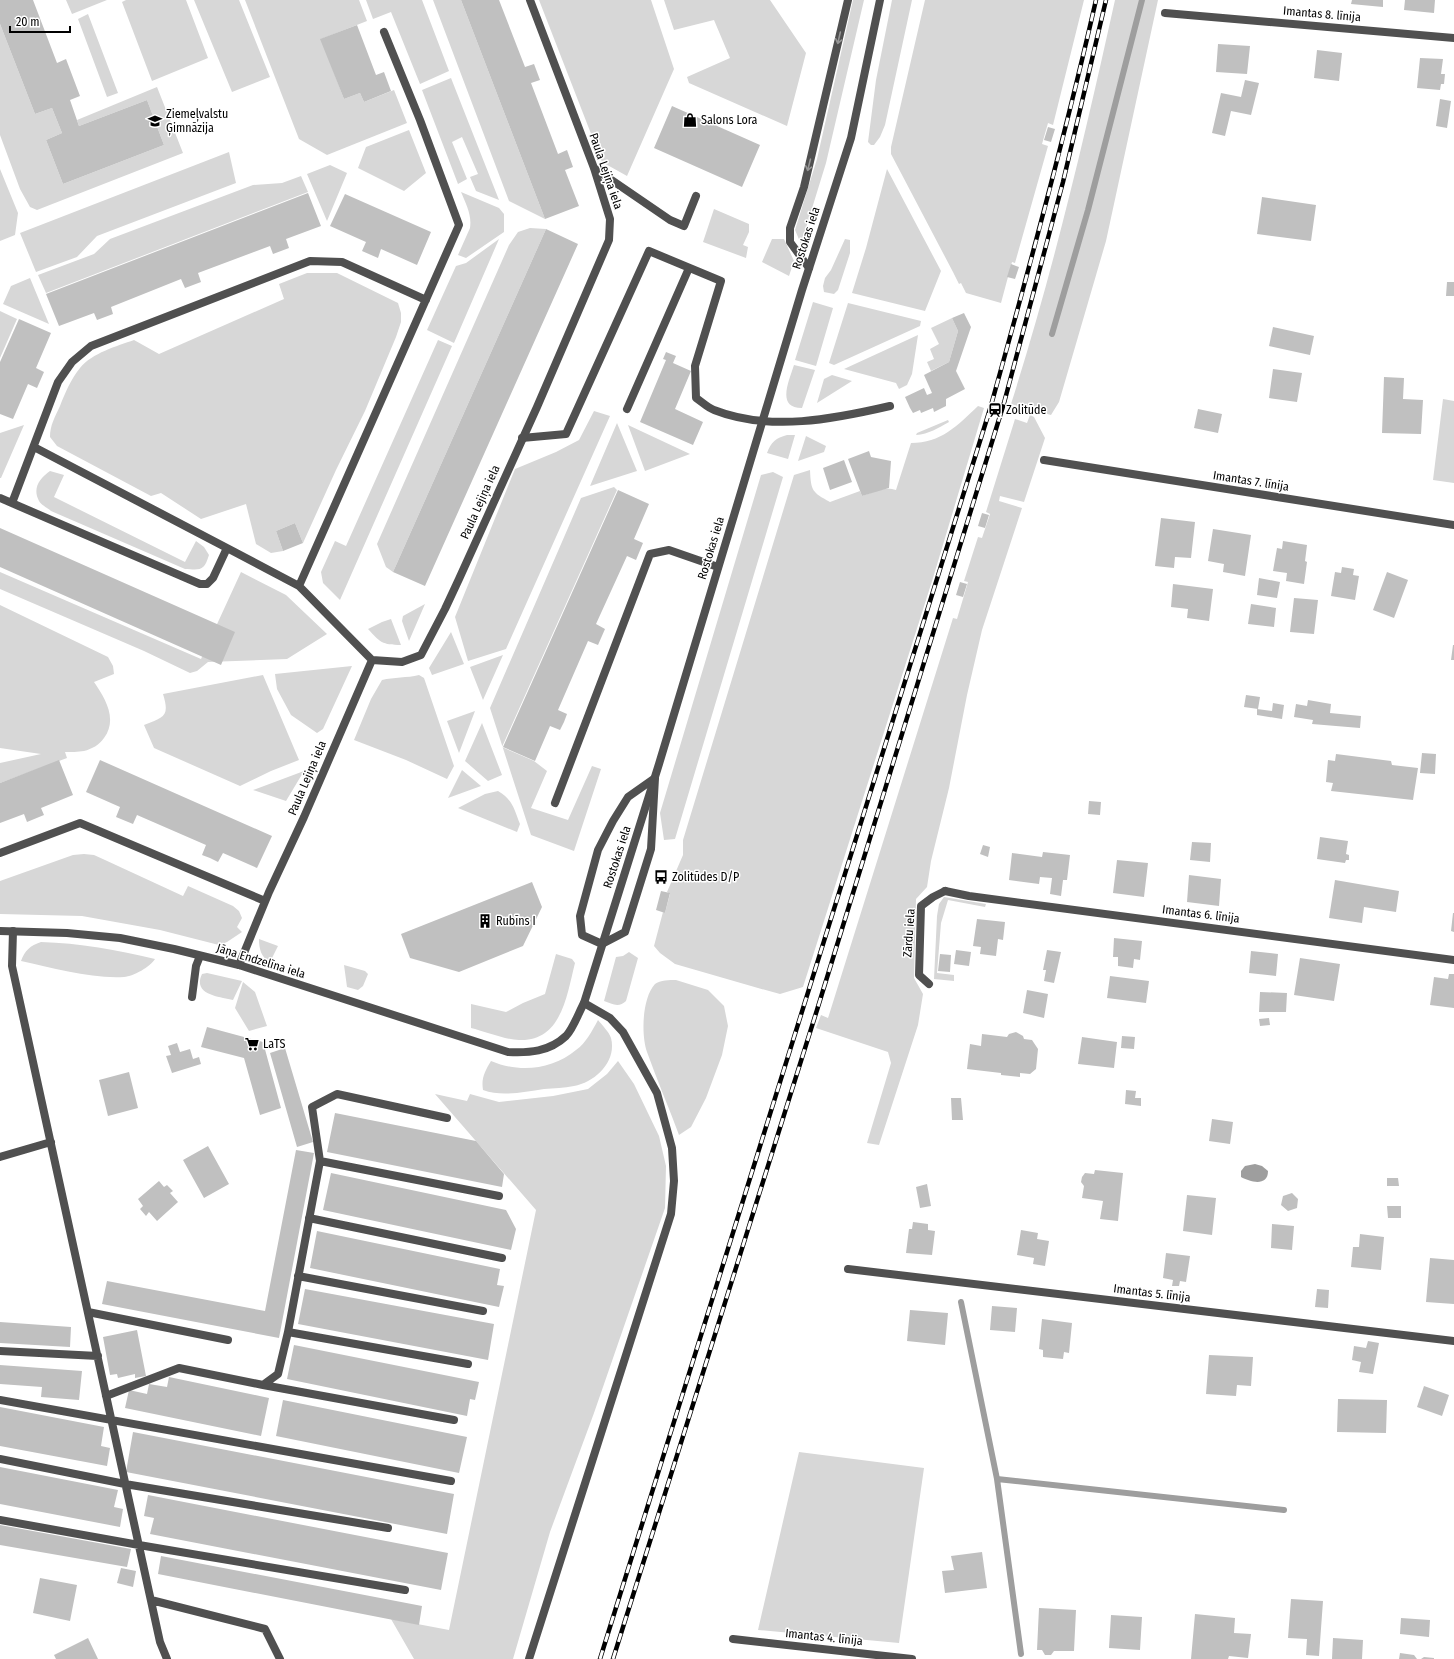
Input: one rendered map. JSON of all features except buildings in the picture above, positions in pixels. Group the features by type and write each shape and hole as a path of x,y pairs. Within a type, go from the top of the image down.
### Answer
{"street":[{"name":"Paula Lejiņa iela","path":"239,965 265,901 304,817 372,660 402,662 421,655 445,609 609,240 610,219 594,168 530,0"},
{"path":"809,268 790,242 790,228 804,187 848,0"},
{"name":"Rostokas iela","path":"508,1052 526,1053 541,1051 554,1045 567,1035 584,1003 655,778 809,268 851,138 880,0"},
{"name":"Imantas 8. līnija","path":"1165,14 1454,38"},
{"path":"299,586 459,225 423,126 384,32"},
{"path":"594,168 670,220 684,226 696,196"},
{"path":"522,438 566,434 650,251 721,281 695,366 696,398 712,410 732,416 762,421 804,422 890,406"},
{"path":"12,503 58,382 72,362 91,346 310,261 342,262 426,300"},
{"path":"627,409 689,268"},
{"path":"34,447 299,586 372,660"},
{"name":"Imantas 7. līnija","path":"1044,460 1454,525"},
{"path":"0,498 200,584 207,584 213,578 227,548"},
{"path":"555,804 650,554 669,550 718,567"},
{"path":"655,778 651,849 625,932 602,944 582,935 580,916 598,850 613,821 628,797 655,778"},
{"path":"0,853 80,823 265,901"},
{"name":"Imantas 6. līnija","path":"945,891 969,896 1454,960"},
{"name":"Zārdu iela","path":"930,984 919,975 921,906 933,897 945,891"},
{"name":"Jāņa Endzelīna iela","path":"0,931 67,933 120,938 239,965 508,1052"},
{"path":"13,931 12,966 160,1642 167,1659"},
{"path":"192,997 196,966 200,956"},
{"path":"530,1659 671,1214 674,1181 672,1148 657,1093 622,1032 610,1018 584,1003"},
{"path":"263,1385 278,1374 288,1332 320,1161 312,1107 337,1094 447,1118"},
{"path":"0,1157 51,1142"},
{"path":"320,1161 499,1196"},
{"path":"309,1218 502,1258"},
{"name":"Imantas 5. līnija","path":"848,1269 1454,1341"},
{"path":"298,1276 483,1311"},
{"path":"88,1312 228,1340"},
{"path":"288,1332 468,1364"},
{"path":"0,1351 98,1356"},
{"path":"106,1396 179,1368 454,1420"},
{"path":"0,1400 452,1481"},
{"path":"0,1459 125,1484 388,1528"},
{"path":"0,1520 405,1590"},
{"path":"151,1600 265,1629 280,1659"},
{"name":"Imantas 4. līnija","path":"733,1639 912,1659"}],"shaded area":[{"path":"66,0 107,0 72,14"},
{"path":"126,0 186,0 208,58 152,81 122,2"},
{"path":"194,0 239,0 270,77 232,92"},
{"path":"245,0 359,0 367,21 321,39 344,99 360,93 364,102 394,90 407,123 327,155 299,139"},
{"path":"366,0 422,0 449,71 420,84 391,12 373,19"},
{"path":"433,0 461,0 545,219 509,201"},
{"path":"539,0 651,0 674,69 627,176 602,162"},
{"path":"664,0 770,0 806,53 787,126 689,83 687,77 730,58 714,20 674,30"},
{"path":"853,0 864,0 826,163 801,244 795,230 817,159"},
{"path":"892,0 912,0 885,125 880,137 874,145 871,145 868,142 876,80"},
{"path":"925,0 1084,0 1053,125 1048,123 1042,144 1048,146 1015,263 1012,262 1001,303 966,293 961,283 959,284 891,154 891,147"},
{"path":"1115,0 1158,0 1106,241 1059,402 1051,415 1011,404 1041,304 1068,204"},
{"path":"88,14 118,93 107,97 78,19"},
{"path":"0,24 35,114 52,108 62,133 46,140 63,184 164,145 147,100 79,126 77,120 157,87 183,153 37,210 30,207 20,189 0,135"},
{"path":"451,78 499,200 476,191 470,177 478,174 462,137 452,142 467,179 458,184 422,90"},
{"path":"409,130 426,173 404,191 358,168 366,147"},
{"path":"229,152 236,183 97,236 77,257 36,272 20,233"},
{"path":"330,165 347,173 327,221 307,174"},
{"path":"0,169 18,213 15,235 0,241"},
{"path":"887,169 941,271 925,311 852,293 866,248"},
{"path":"301,176 308,192 46,293 38,275 94,254 110,239 253,185 282,183"},
{"path":"461,192 499,208 504,214 504,232 466,258 458,255 470,228 468,210"},
{"path":"714,209 749,224 749,232 743,245 748,247 746,258 703,242"},
{"path":"530,228 546,229 393,572 386,567 377,544 509,245 518,232"},
{"path":"499,239 454,343 427,330 456,266 466,263"},
{"path":"772,239 784,239 794,261 789,276 762,262"},
{"path":"845,239 850,240 850,253 838,290 834,294 824,292 823,286 825,278 831,270"},
{"path":"307,273 337,273 398,303 401,313 401,322 365,411 303,543 295,523 276,531 283,551 271,553 256,544 246,504 201,519 161,493 151,496 57,446 50,437 53,421 68,386 80,368 91,358 134,340 159,354 284,299 279,284"},
{"path":"30,278 49,324 3,304 11,286"},
{"path":"813,302 833,308 816,366 795,360"},
{"path":"848,303 921,321 920,326 834,365 829,363"},
{"path":"0,311 17,319 0,358"},
{"path":"952,318 958,331 949,362 931,371 927,362 934,359 930,349 939,344 931,328"},
{"path":"918,335 912,374 907,385 899,389 896,383 844,369"},
{"path":"438,340 452,346 340,600 323,583 321,572 335,541 346,546"},
{"path":"794,365 815,370 802,408 794,407 789,404 787,399 787,386"},
{"path":"832,375 852,381 817,403 824,379"},
{"path":"1443,399 1454,401 1454,483 1433,480"},
{"path":"978,406 984,408 933,578 803,987 780,994 675,964 660,953 654,946 663,912 665,913 670,894 667,892 683,855 683,840 794,475 810,470 812,487 819,496 830,502 860,491 862,496 883,489 896,490 911,443 922,442 940,437 963,420"},
{"path":"594,411 610,416 506,649 468,661 455,617 515,469 556,452 579,440"},
{"path":"1030,415 1034,417 1045,438 1024,502 1000,496 999,501 1022,508 982,630 967,695 949,788 931,861 927,887 916,899 914,978 923,994 918,1025 879,1145 867,1143 891,1063 888,1052 816,1028 821,1015 828,1018 829,1015 953,618 957,619 968,582 964,581 978,537 982,538 990,514 986,512 1015,419 1027,423"},
{"path":"948,420 949,422 933,430 916,435 917,433"},
{"path":"617,423 637,471 590,486"},
{"path":"24,425 1,478 0,478 0,433"},
{"path":"628,425 690,454 645,471"},
{"path":"787,435 795,435 788,459 767,453 774,441"},
{"path":"806,436 826,446 824,452 798,461"},
{"path":"50,471 64,475 54,497 185,562 196,541 204,547 209,555 205,564 203,567 198,569 185,569 51,511 40,502 36,492 40,480"},
{"path":"773,472 783,477 675,839 664,840 660,813 761,475"},
{"path":"614,487 617,490 502,746 490,708 581,498"},
{"path":"0,572 201,659 241,572 286,595 327,634 287,659 208,662 197,671 190,673 144,651 0,589"},
{"path":"425,604 409,641 402,621 403,616"},
{"path":"0,605 108,657 113,666 114,674 94,682 106,702 110,716 108,731 100,743 93,748 84,751 65,752 67,758 0,783 0,763 41,754 0,748"},
{"path":"391,619 401,645 382,642 368,629"},
{"path":"451,632 464,664 432,675 429,668"},
{"path":"503,655 483,700 470,667"},
{"path":"352,666 323,729 317,733 291,715 277,689 275,674"},
{"path":"263,675 299,760 271,771 240,786 154,748 144,725 161,718 164,715 166,707 163,694"},
{"path":"419,675 424,678 454,766 447,779 406,760 354,740 371,699 382,680"},
{"path":"475,711 459,753 447,721"},
{"path":"482,723 502,775 488,781 465,761"},
{"path":"503,747 534,761 547,771 531,808 568,820 592,766 601,769 574,851 531,835"},
{"path":"462,770 481,786 448,798"},
{"path":"304,771 286,801 253,790"},
{"path":"498,791 510,801 514,809 520,824 517,832 458,808 485,794"},
{"path":"73,855 94,855 183,896 188,886 233,906 239,911 242,918 237,927 242,932 227,942 219,945 160,930 82,916 0,914 0,881"},
{"path":"944,897 986,904 985,907 948,900 941,923 937,973 954,975 954,981 934,979 937,916 939,904"},
{"path":"259,939 278,946 270,962 264,958 261,952"},
{"path":"41,942 98,948 155,959 141,971 124,977 86,975 21,961 28,949"},
{"path":"629,952 638,958 626,1001 618,1005 604,1001 616,957 623,956"},
{"path":"556,954 572,959 575,963 565,1002 560,1014 554,1025 545,1033 533,1039 514,1040 471,1028 471,1004 506,1012 545,994"},
{"path":"344,965 365,971 368,974 363,986 358,990 347,987"},
{"path":"207,973 242,981 233,1000 215,996 204,991 200,981 202,974"},
{"path":"676,980 708,990 724,1006 728,1026 722,1055 706,1098 691,1127 679,1135 647,1052 643,1027 647,998 655,984 662,981"},
{"path":"243,982 255,992 267,1026 249,1031 235,1008"},
{"path":"598,1020 611,1038 611,1055 603,1069 590,1080 570,1087 505,1094 483,1090 484,1075 491,1061 502,1065 524,1068 535,1068 557,1062 567,1057 583,1044"},
{"path":"618,1061 634,1084 659,1136 666,1166 665,1208 594,1413 550,1532 513,1659 414,1659 391,1619 449,1630 536,1210 435,1094 467,1101 470,1094 499,1102 553,1096 588,1089 607,1074"},
{"path":"1255,1164 1262,1166 1268,1171 1265,1179 1258,1182 1253,1182 1241,1177 1241,1171 1245,1166"},
{"path":"799,1452 924,1468 899,1643 758,1630"}],"waterway":[{"path":"1052,334 1088,210 1142,0"},
{"path":"961,1302 997,1479 1021,1654"},
{"path":"997,1479 1284,1510"}],"railway":[{"path":"600,1659 990,409 1046,205 1096,0"},
{"path":"613,1659 817,1010 1004,403 1063,182 1106,0"}],"place":[{"name":"Salons Lora","path":"690,120"},
{"name":"Ziemeļvalstu Ģimnāzija","path":"155,121"},
{"name":"Zolitūde","path":"995,410"},
{"name":"Zolitūdes D/P","path":"661,877"},
{"name":"Rubīns I","path":"485,921"},
{"name":"LaTS","path":"252,1044"}]}
